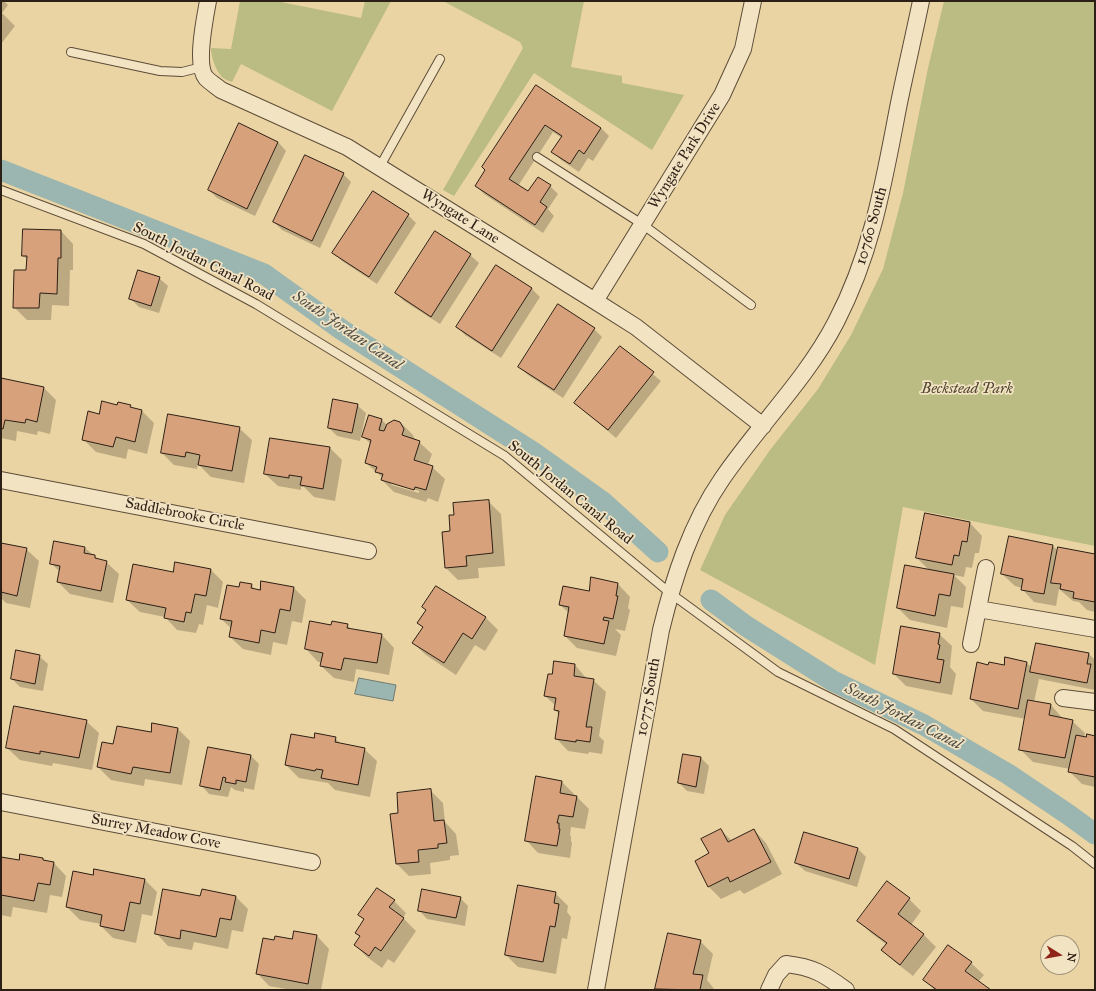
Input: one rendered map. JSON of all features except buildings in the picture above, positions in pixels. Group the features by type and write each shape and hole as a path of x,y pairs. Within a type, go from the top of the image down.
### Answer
{"street":[{"path":"202,67 202,30 208,1"},
{"name":"Wyngate Park Drive","path":"595,301 722,95 743,49 753,1"},
{"name":"10760 South","path":"763,426 813,362 836,323 855,282 870,240 881,198 902,85 921,1"},
{"name":"Wyngate Lane","path":"202,67 205,77 221,90 347,148 636,326 763,426"},
{"name":"10775 South","path":"596,990 661,630 670,593 680,563 706,506 722,479 763,426"},
{"name":"Saddlebrooke Circle","path":"1,480 368,551"},
{"path":"971,644 986,568"},
{"path":"978,609 1095,629"},
{"path":"1063,698 1095,702"},
{"name":"Surrey Meadow Cove","path":"1,802 312,862"},
{"path":"769,990 776,975 786,964 816,970 846,990"}],"lane":[{"path":"71,52 160,71 182,72 202,67"},
{"path":"379,168 440,59"},
{"path":"537,157 642,224 751,304"},
{"name":"South Jordan Canal Road","path":"1,190 144,244 256,304 505,456 670,593 778,672 894,729 1072,846 1095,864"}],"green space":[{"path":"240,1 276,1 361,18 365,1 391,1 332,111 241,64 232,82 224,79 220,75 214,64 211,48 231,49"},
{"path":"443,1 584,1 571,67 622,76 622,83 684,95 652,150 534,73 454,196 443,190 523,48 520,42"},
{"name":"Beckstead Park","path":"944,1 1095,1 1095,546 903,507 875,665 700,570 725,515 770,450 818,389 851,335 883,269 903,193 928,68"}],"water":[{"path":"359,678 396,685 393,701 355,694"}],"waterway":[{"name":"South Jordan Canal","path":"1,170 264,274 342,330 533,452 603,502 658,552"},
{"name":"South Jordan Canal","path":"711,600 746,626 833,681 924,725 1008,774 1095,834"}]}
